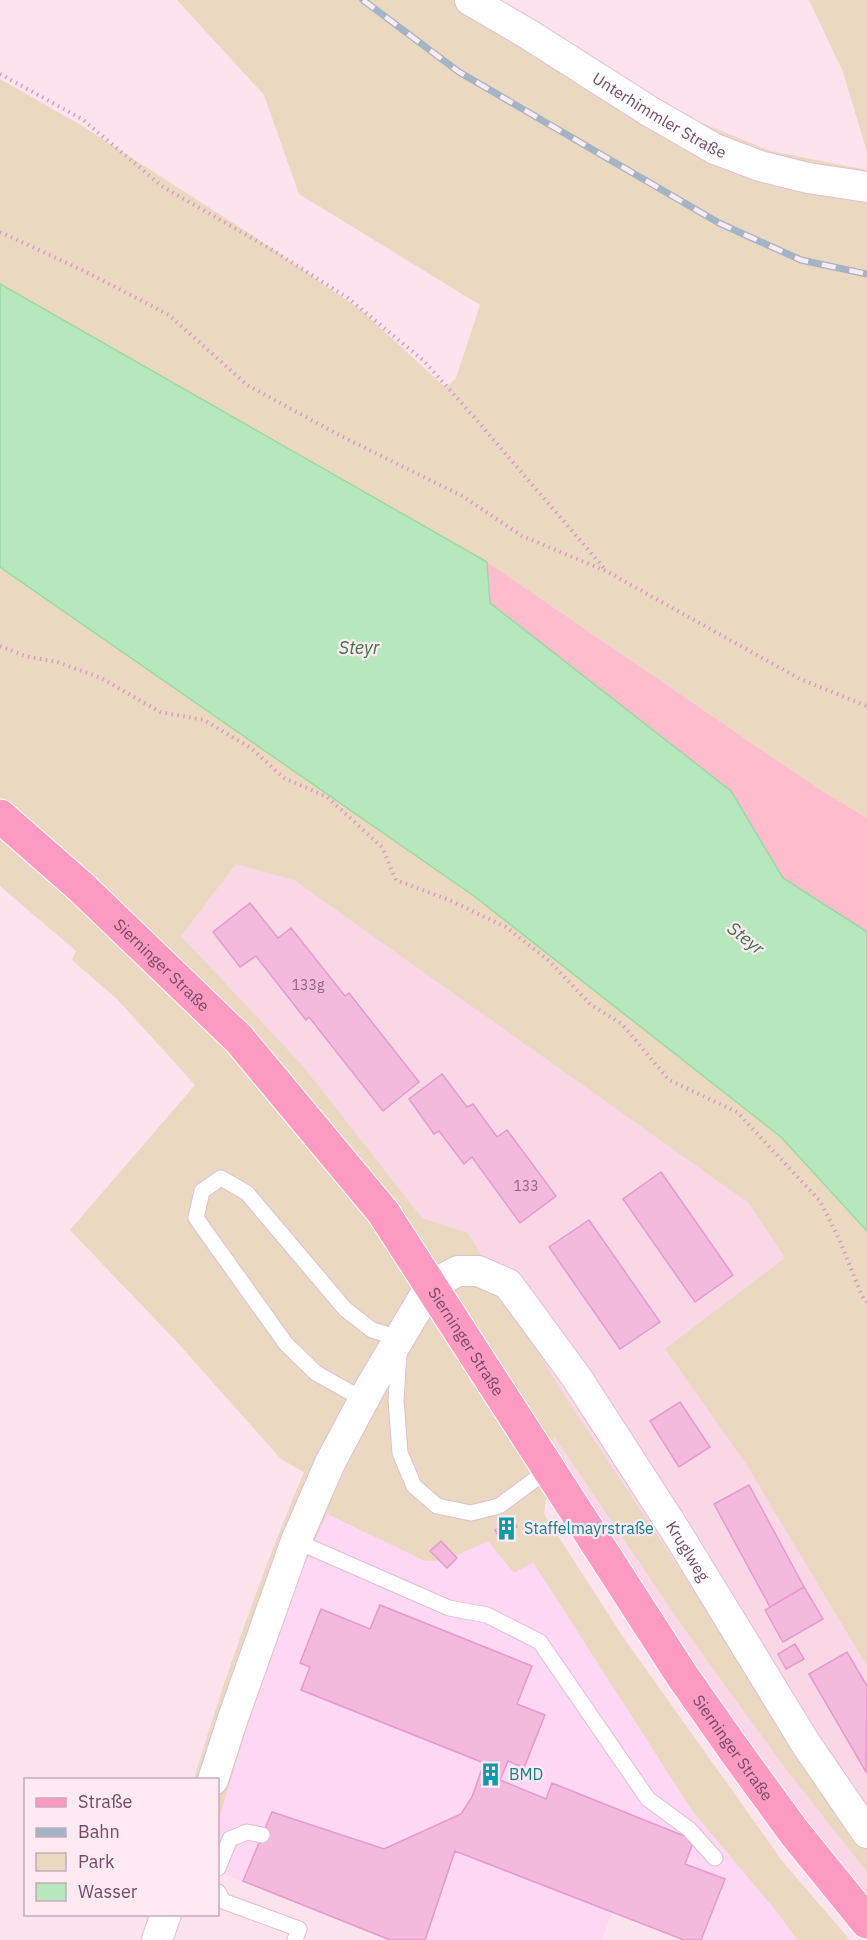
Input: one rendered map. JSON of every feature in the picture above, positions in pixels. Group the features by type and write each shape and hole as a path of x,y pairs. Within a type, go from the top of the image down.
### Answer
{"main road":[{"name":"Sierninger Straße","path":"0,816 81,887 239,1039 383,1212 681,1674 794,1832 867,1922"}],"street":[{"name":"Unterhimmler Straße","path":"470,0 649,111 715,149 760,166 807,178 867,187"},
{"name":"Kruglweg","path":"431,1286 458,1271 478,1271 508,1284 578,1378 806,1744 867,1833"},
{"path":"213,1778 296,1541 330,1463 431,1286"},
{"path":"157,1940 165,1916"}],"lane":[{"path":"364,1400 316,1372 285,1344 196,1218 202,1191 221,1178 247,1193 345,1309 372,1330 400,1338 396,1400 400,1453 414,1486 437,1506 471,1514 499,1506 549,1469"},
{"path":"296,1541 449,1608 487,1616 540,1642 648,1799 689,1829 715,1858"},
{"path":"219,1866 230,1839 247,1832 262,1836"},
{"path":"219,1894 223,1901 299,1929 295,1940"}],"path":[{"path":"0,74 82,119 163,187 274,251 348,298 424,362 606,571"},
{"path":"0,232 84,271 169,315 247,385 462,496 522,536 606,571 800,679 867,706"},
{"path":"0,646 25,656 57,662 101,678 160,712 204,720 251,748 284,778 327,797 382,847 396,880 449,900 506,927 548,960 591,1005 622,1024 669,1080 738,1112 820,1201 839,1239 862,1296 867,1302"}],"shaded area":[{"path":"288,726 867,1164 867,1905 156,937"},
{"path":"327,1514 425,1561 444,1561 488,1540 514,1573 533,1561 693,1812 777,1912 797,1940 684,1940 612,1912 602,1940 390,1940 219,1872 219,1818 282,1616"}],"green space":[{"path":"177,0 498,0 692,119 771,151 867,170 867,818 816,787 487,562 0,284 0,79 79,124 255,237 361,310 446,388 456,378 480,305 299,194 264,95"},
{"path":"809,0 867,0 867,152 843,72"},
{"path":"0,567 474,896 781,1137 867,1231 867,1666 745,1462 665,1349 785,1258 749,1203 294,880 236,864 181,936 302,1065 422,1218 468,1233 560,1389 817,1776 867,1843 867,1872 782,1764 683,1627 554,1436 544,1514 623,1637 783,1862 850,1940 797,1940 777,1912 693,1812 533,1562 514,1573 488,1541 444,1561 425,1561 327,1514 282,1616 219,1818 219,1778 194,1778 245,1624 304,1472 281,1459 176,1341 70,1230 195,1085 118,1000 72,960 76,951 0,886"}],"sand":[{"path":"487,562 816,787 867,818 867,932 783,878 731,791 490,603"}],"water":[{"name":"Steyr","path":"0,284 487,562 490,603 731,791 783,878 867,932 867,1231 781,1137 474,896 0,567"}],"building":[{"path":"250,903 278,938 291,928 345,996 349,993 419,1082 383,1111 309,1017 306,1020 256,956 240,967 213,932"},
{"path":"442,1074 467,1107 473,1104 497,1137 507,1130 556,1196 520,1223 472,1157 464,1164 439,1131 434,1134 409,1099"},
{"path":"661,1172 733,1275 695,1302 623,1199"},
{"path":"589,1220 660,1322 620,1349 549,1247"},
{"path":"680,1402 710,1447 679,1467 650,1421"},
{"path":"749,1485 804,1587 770,1607 714,1504"},
{"name":"Staffelmayrstraße","path":"514,1520 517,1527 498,1536 495,1530"},
{"path":"441,1541 457,1558 447,1568 430,1551"},
{"path":"804,1587 823,1619 783,1642 765,1610"},
{"name":"BMD","path":"380,1605 532,1666 517,1704 545,1715 524,1768 508,1761 500,1780 546,1799 552,1783 694,1840 685,1864 725,1879 701,1940 684,1940 455,1851 425,1940 390,1940 243,1881 272,1812 384,1849 461,1814 472,1797 484,1763 301,1690 310,1667 300,1663 321,1609 370,1629"},
{"path":"795,1644 804,1659 786,1669 778,1654"},
{"path":"847,1652 867,1686 866,1772 809,1674"}],"railway":[{"path":"363,0 459,72 719,223 801,260 867,274"}],"place":[{"name":"Staffelmayrstraße","path":"506,1528"},
{"name":"BMD","path":"491,1774"}]}
